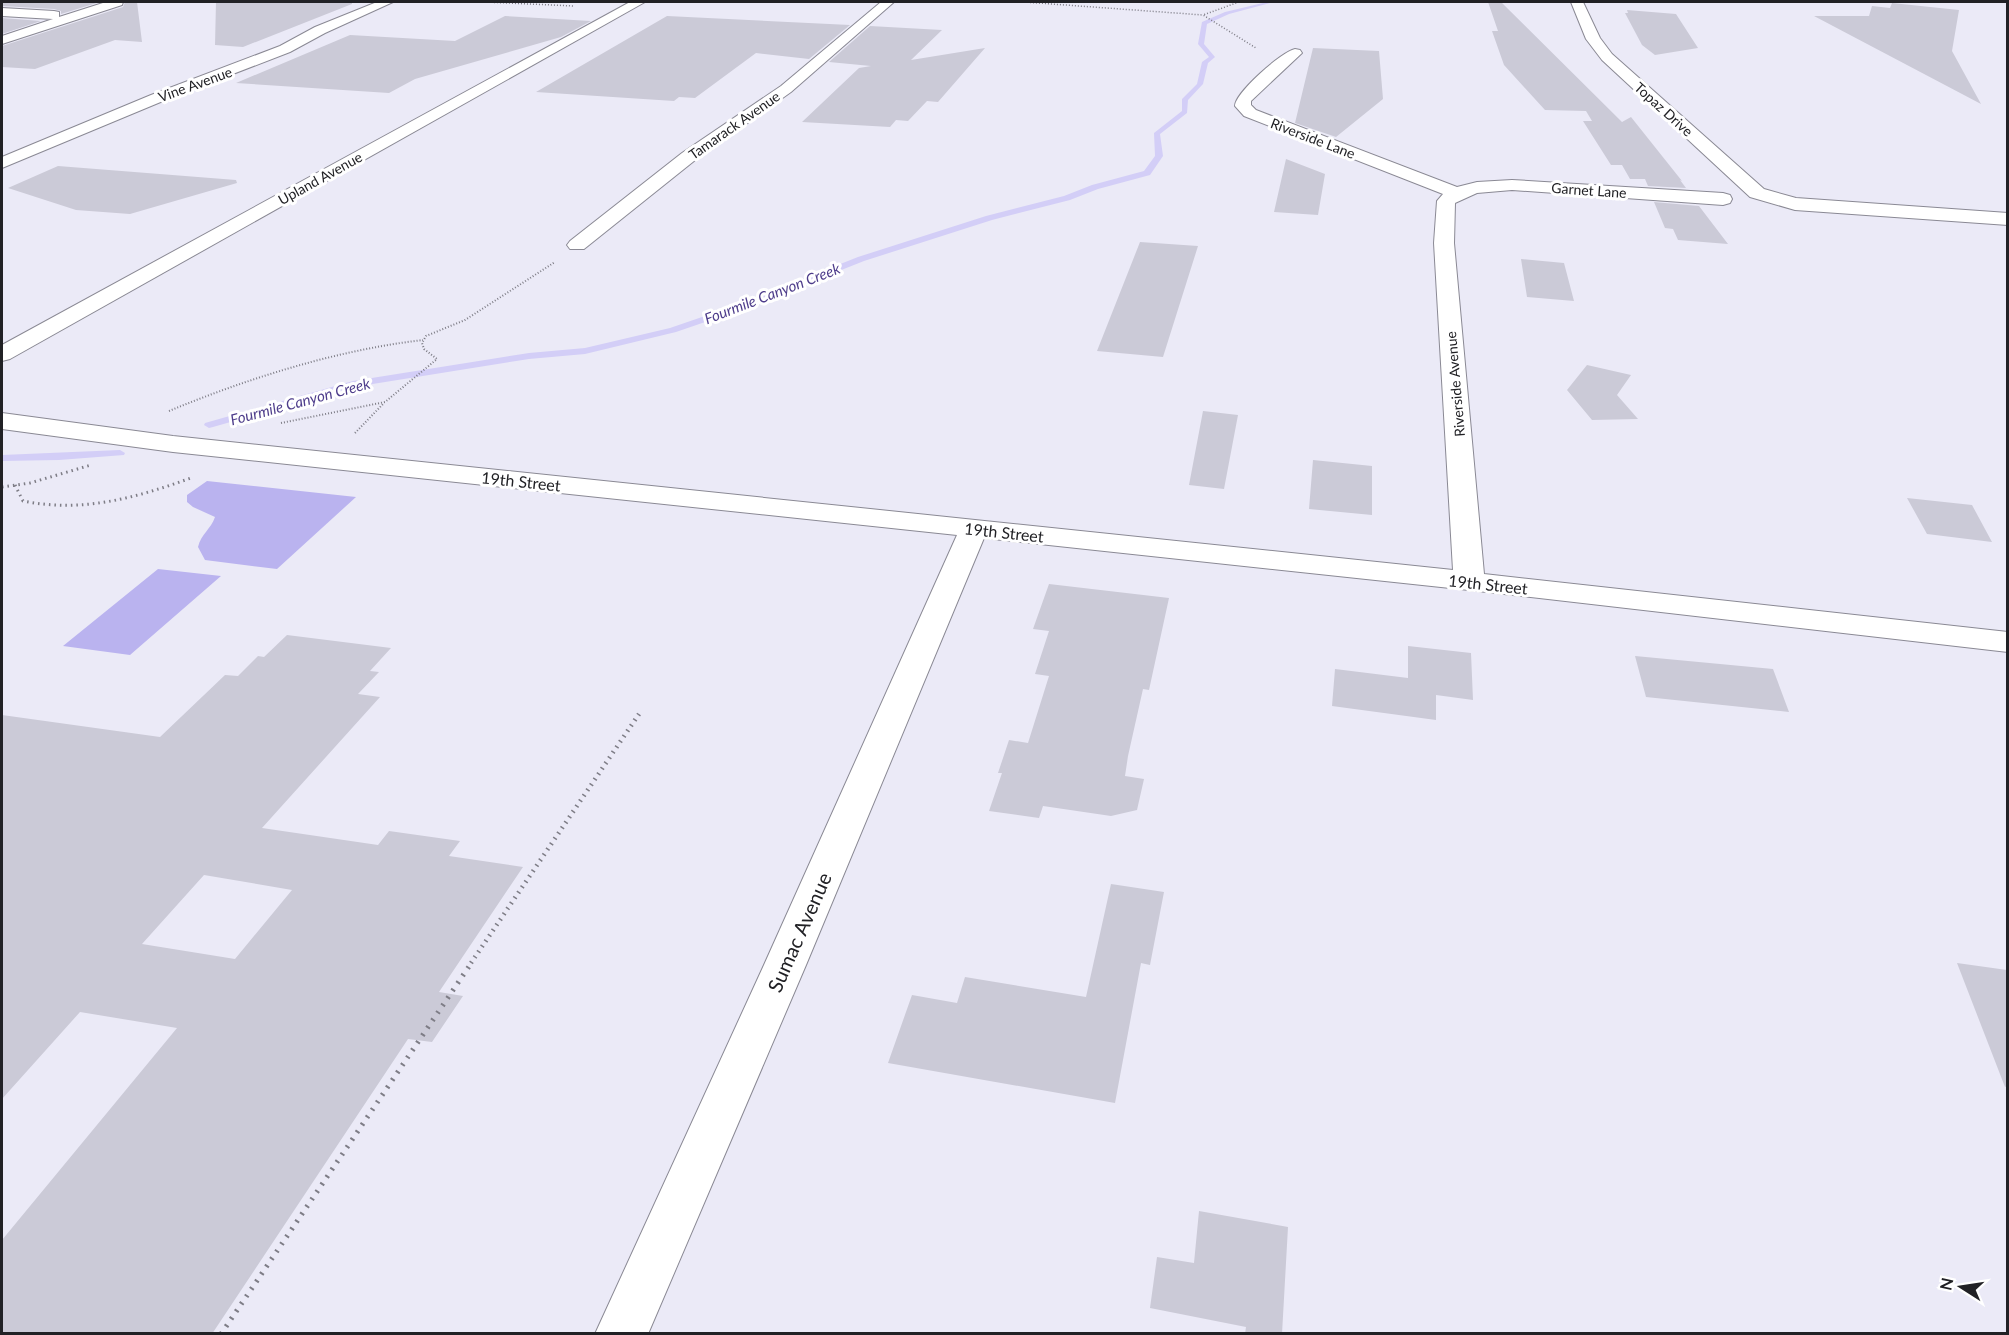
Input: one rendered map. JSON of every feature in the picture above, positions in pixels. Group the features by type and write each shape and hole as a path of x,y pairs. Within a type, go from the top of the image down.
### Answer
{"street":[{"path":"2,40 117,2"},
{"name":"Vine Avenue","path":"2,163 158,98 285,49 320,30 387,2"},
{"name":"Tamarack Avenue","path":"577,245 688,157 786,89 888,2"},
{"name":"Topaz Drive","path":"1577,2 1593,39 1607,57 1757,193 1795,204 2007,219"},
{"name":"Upland Avenue","path":"2,354 633,5"},
{"path":"2,12 73,16"},
{"name":"Riverside Lane","path":"1295,53 1283,61 1243,99 1243,106 1250,113 1456,193"},
{"name":"Garnet Lane","path":"1456,193 1481,186 1512,185 1723,200"},
{"name":"Riverside Avenue","path":"1456,193 1446,201 1444,243 1469,581"},
{"name":"19th Street","path":"2,421 117,437 1469,581 2007,642"},
{"name":"Sumac Avenue","path":"621,1334 781,975 974,529"}],"path":[{"path":"485,2 633,5"},
{"path":"1024,2 1203,15 1239,2"},
{"path":"1203,15 1254,48 1295,53"},
{"path":"349,439 385,402 437,359 424,349 422,343 426,336 465,320 516,285 547,269 577,245"},
{"path":"117,437 136,425 245,382 392,343 424,340"},
{"path":"280,423 385,402"},
{"path":"2,487 102,462"},
{"path":"15,485 23,501 48,508 91,506 141,497 198,473"},
{"path":"221,1334 641,711"}],"shaded area":[{"path":"207,481 356,497 277,569 205,560 198,547 215,517 193,507 187,502 187,495"},
{"path":"158,569 221,576 130,655 63,646"}],"building":[{"path":"2,2 100,2 61,14 61,11 54,9 2,6"},
{"path":"125,2 137,2 142,42 115,40 35,69 2,67 2,46 123,7"},
{"path":"216,2 352,2 352,4 243,47 215,45"},
{"path":"1488,2 1501,2 1622,122 1631,117 1686,188 1648,186 1645,179 1630,179 1622,165 1611,165 1583,121 1592,121 1586,111 1545,110 1504,65 1492,31 1498,31"},
{"path":"1892,3 1959,10 1952,51 1981,104 1814,16 1869,16 1872,6 1890,8"},
{"path":"1627,10 1676,14 1698,48 1655,55 1642,45 1625,13 1628,13"},
{"path":"505,16 591,21 561,37 415,79 389,93 236,83 350,35 455,41"},
{"path":"667,16 850,25 809,59 756,53 695,98 679,97 674,101 536,92"},
{"path":"2,18 41,21 2,34"},
{"path":"870,26 942,30 911,60 985,48 938,102 927,101 908,121 896,120 890,127 802,122 859,68 871,66 829,62"},
{"path":"1313,48 1379,51 1383,99 1336,137 1295,123"},
{"path":"1286,159 1325,174 1318,215 1274,212"},
{"path":"58,166 236,180 237,183 130,214 76,210 8,188"},
{"path":"1654,202 1699,206 1728,244 1678,240 1673,229 1665,228"},
{"path":"1140,242 1198,246 1163,357 1097,351"},
{"path":"1521,259 1564,263 1574,301 1527,297"},
{"path":"1587,365 1631,375 1617,395 1638,419 1592,420 1567,390"},
{"path":"1203,411 1238,415 1224,489 1189,485"},
{"path":"1313,460 1372,466 1372,515 1309,509"},
{"path":"1907,498 1972,505 1992,542 1927,534"},
{"path":"1049,584 1169,598 1149,690 1143,689 1128,756 1125,776 1144,779 1137,810 1111,816 1043,806 1039,818 989,811 1002,773 998,773 1009,740 1028,743 1049,676 1035,674 1049,631 1033,629"},
{"path":"287,635 391,648 370,671 379,672 358,694 380,697 262,828 378,845 389,831 460,841 449,856 523,867 439,992 463,996 432,1042 408,1039 212,1334 2,1334 2,1240 177,1028 80,1012 2,1099 2,715 160,737 225,675 238,676 258,656 264,657","holes":["204,875 292,890 235,959 142,944"]},
{"path":"1408,646 1471,653 1473,700 1436,695 1436,720 1332,706 1335,669 1408,678"},
{"path":"1635,656 1773,669 1789,712 1646,697"},
{"path":"1111,884 1164,892 1150,965 1141,963 1115,1103 888,1063 912,995 957,1003 965,977 1086,997"},
{"path":"1957,963 2007,970 2007,1086 2005,1087"},
{"path":"1199,1211 1288,1227 1282,1334 1245,1334 1246,1327 1150,1308 1157,1257 1194,1263"}],"waterway":[{"name":"Fourmile Canyon Creek","path":"1212,20 1227,13 1271,2"},
{"name":"Fourmile Canyon Creek","path":"209,425 353,384 529,356 585,351 673,330 740,307 861,259 989,218 1067,198 1095,187 1147,173 1159,156 1157,133 1185,112 1185,99 1197,88 1202,79 1205,62 1212,57 1201,44 1204,23 1209,21"},
{"name":"Fourmile Canyon Creek","path":"2,458 120,453"}]}
